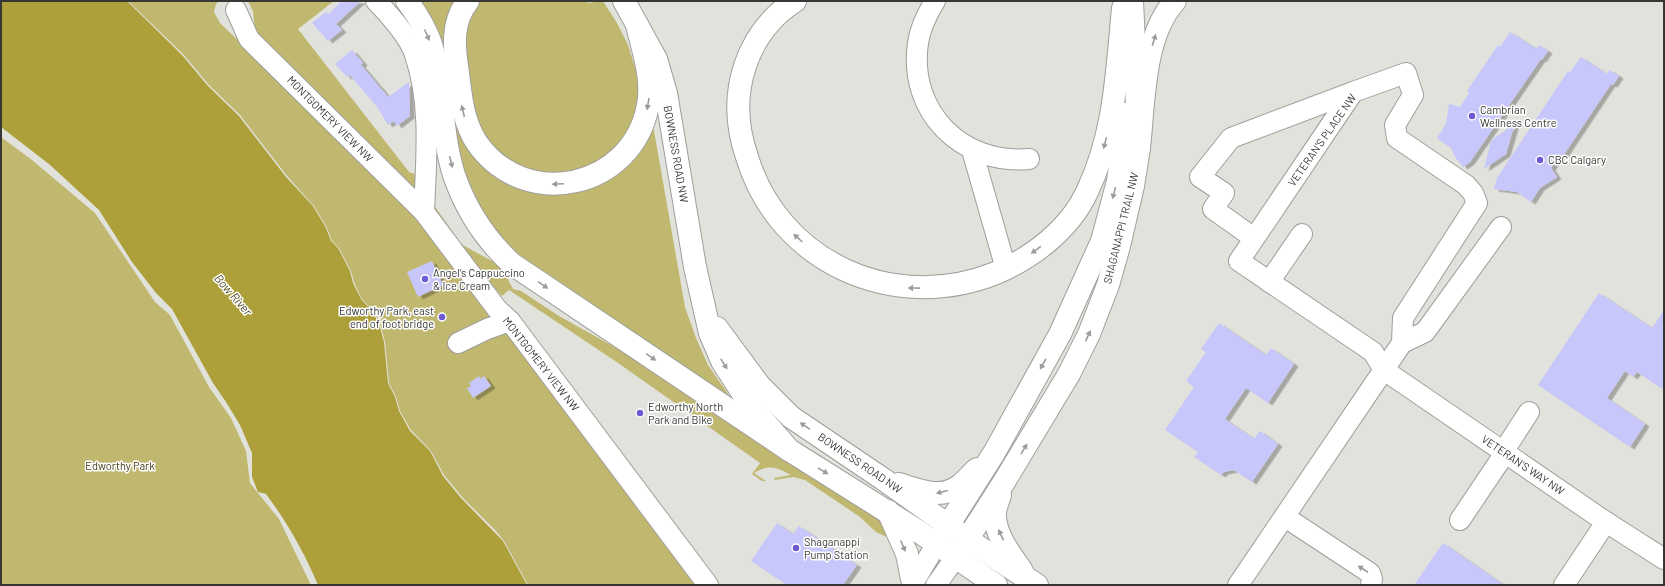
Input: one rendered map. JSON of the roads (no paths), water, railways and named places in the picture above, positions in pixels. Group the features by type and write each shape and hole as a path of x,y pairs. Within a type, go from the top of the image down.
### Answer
{"main road":[{"path":"407,1 421,23 434,54 454,174 467,207 487,238 512,264 789,450"},
{"path":"468,1 458,21 454,40 462,103 469,130 485,153 500,167 518,177 544,184 570,183 594,175 616,161 636,136 645,118 650,94 647,68 637,25"},
{"name":"BOWNESS ROAD NW","path":"624,1 656,59 666,93 695,267 710,333 722,361 751,406 789,450 888,511 937,543 996,585"},
{"path":"795,1 771,20 759,34 749,53 743,71 738,99 739,125 750,168 757,185 779,219 809,249 829,262 870,280 909,288 935,288 980,280 1006,269 1023,259 1060,230 1086,195 1102,156 1109,128 1114,97 1126,3"},
{"path":"1139,148 1148,65 1152,43 1160,22 1168,8 1175,1"},
{"name":"SHAGANAPPI TRAIL NW","path":"956,557 1004,482 1069,374 1089,334 1108,285 1133,186 1139,148 1126,3"},
{"name":"SHAGANAPPI TRAIL NW","path":"937,543 994,453 1060,334 1102,240 1118,181 1123,143 1126,3"},
{"name":"BOWNESS ROAD NW","path":"707,315 759,385 791,417 1033,582"},
{"path":"884,479 934,494 943,492 958,487 994,453"},
{"path":"1004,482 994,516 1008,552 1033,582"},
{"path":"888,511 907,554 912,584"}],"street":[{"path":"376,1 393,18 415,54 424,91 428,137 424,212"},
{"path":"935,1 922,28 918,42 917,57 923,93 935,118 950,135 972,150 1002,159 1029,159"},
{"name":"MONTGOMERY VIEW NW","path":"236,10 249,39 424,212 497,310 510,321 708,585"},
{"name":"VETERAN'S PLACE NW","path":"1239,261 1352,92 1406,73 1413,95 1395,125 1397,138 1466,185 1474,193 1477,203 1403,318 1402,343"},
{"path":"1254,238 1213,209 1224,193 1200,177 1231,138 1352,92"},
{"path":"972,150 1006,269"},
{"path":"1238,585 1402,343 1425,332 1501,227"},
{"path":"1269,282 1302,234"},
{"path":"1443,256 1468,272"},
{"name":"VETERAN'S WAY NW","path":"1239,261 1373,352 1384,370 1606,522 1664,559"},
{"path":"458,343 487,329 510,321"},
{"path":"1460,520 1529,412"},
{"path":"1285,517 1370,574 1372,579 1371,585"},
{"path":"1564,585 1606,522"},
{"path":"912,584 937,543"},
{"path":"936,585 956,557"}],"water":[{"name":"Bow River","path":"1,1 127,1 182,55 208,86 239,116 286,177 313,206 326,228 331,241 338,248 350,271 353,283 361,299 372,311 379,324 384,342 388,383 395,397 399,411 410,431 430,451 443,476 461,498 503,541 527,585 318,585 301,549 281,515 266,494 258,492 252,477 252,453 240,425 213,383 172,309 156,293 132,262 99,210 49,164 1,127"}],"place":[{"name":"Cambrian Wellness Centre","path":"1472,116"},
{"name":"CBC Calgary","path":"1540,160"},
{"name":"Angel's Cappuccino & Ice Cream","path":"425,279"},
{"name":"Edworthy Park, east end of foot bridge","path":"442,317"},
{"name":"Edworthy North Park and Bike","path":"640,413"},
{"name":"Shaganappi Pump Station","path":"796,548"}],"park label":[{"name":"Edworthy Park","path":"120,466"}]}
